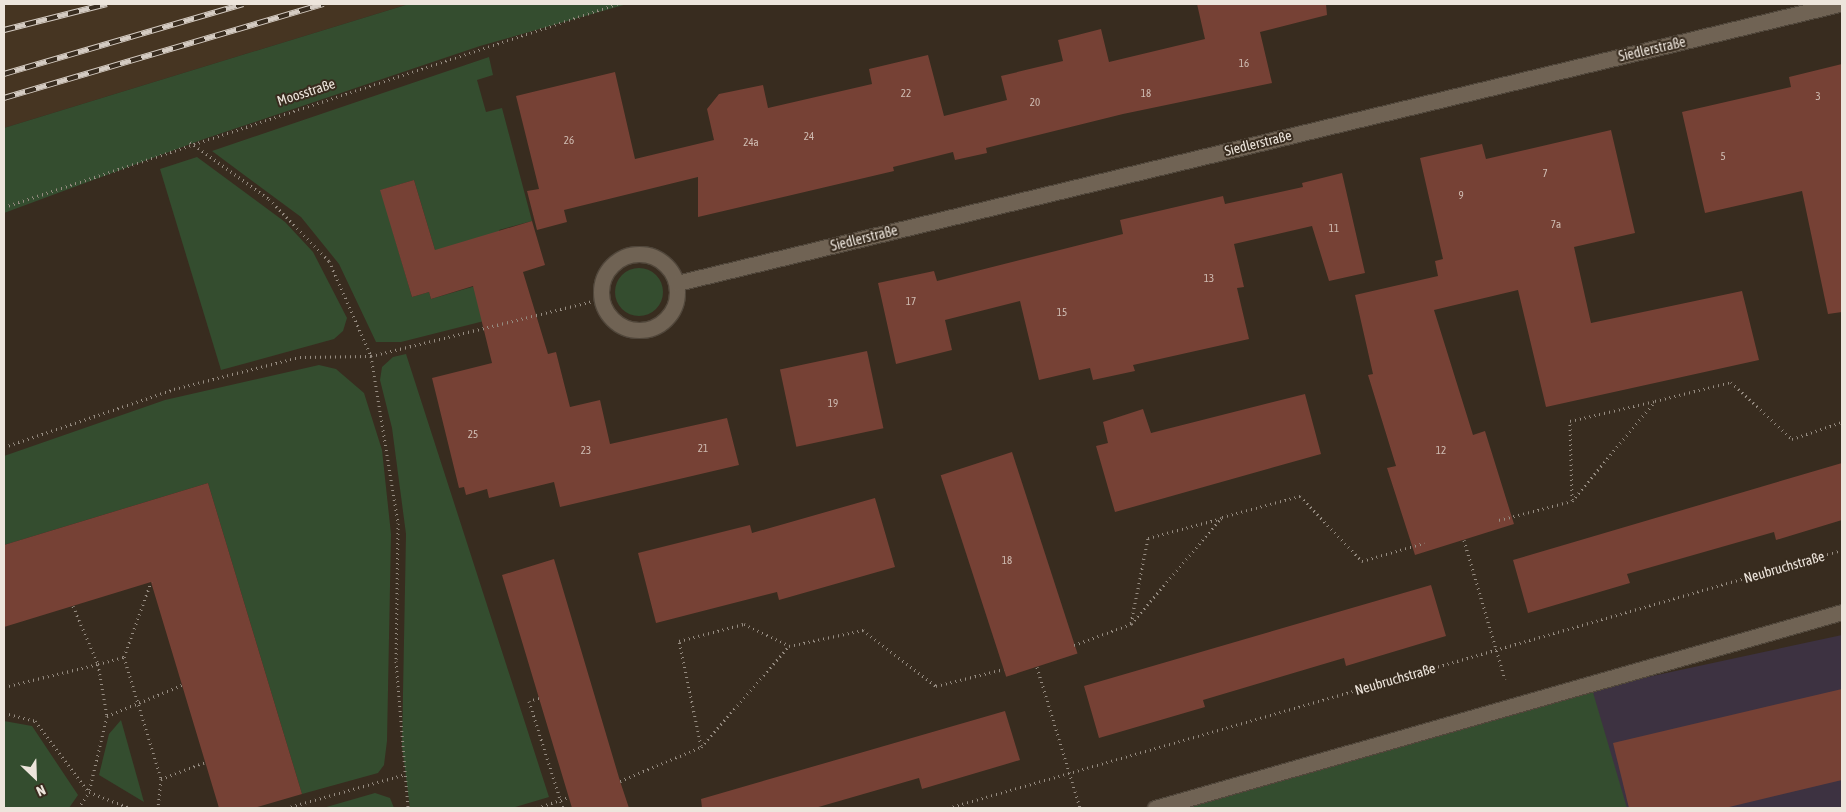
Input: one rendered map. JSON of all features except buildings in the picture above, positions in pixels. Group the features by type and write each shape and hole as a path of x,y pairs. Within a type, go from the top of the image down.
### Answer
{"street":[{"name":"Siedlerstraße","path":"677,283 1838,4"},
{"path":"638,253 663,260 677,283 675,307 659,325 647,329 624,326 606,311 602,299 601,286 609,268 625,256 638,253"},
{"path":"1155,808 1512,703 1842,612"}],"path":[{"name":"Moosstraße","path":"4,207 190,142 617,4"},
{"path":"190,142 269,199 330,261 370,356 398,524 396,662 403,775 408,808"},
{"path":"4,447 174,389 300,357 370,356 602,299"},
{"path":"1572,501 1570,421 1731,382 1792,439 1842,422"},
{"path":"1499,520 1572,501 1655,401"},
{"path":"1131,624 1148,538 1222,517 1300,496 1362,562 1424,543"},
{"path":"1074,645 1131,624 1222,517"},
{"path":"1464,540 1512,703"},
{"name":"Neubruchstraße","path":"948,808 1842,550"},
{"path":"151,582 124,657 161,779 158,808"},
{"path":"73,606 98,664 107,716 88,792 78,808"},
{"path":"701,746 679,641 744,624 789,646"},
{"path":"620,781 701,746 789,646 862,630 936,686 1004,669"},
{"path":"4,687 124,657"},
{"path":"1037,667 1080,808"},
{"path":"107,716 138,706 182,685"},
{"path":"539,698 530,701 562,808"},
{"path":"4,713 35,721 88,792 130,808"},
{"path":"161,779 205,762"},
{"path":"286,808 403,775"},
{"path":"537,808 561,802 569,797"}],"shaded area":[{"path":"4,4 409,4 4,128"},
{"path":"1842,635 1842,808 1179,808 1592,689"}],"green space":[{"path":"409,4 627,4 480,46 204,139 4,213 4,128"},
{"path":"489,57 493,75 477,80 486,112 502,108 532,221 499,230 509,264 435,250 414,180 381,190 412,297 429,292 431,299 489,282 492,319 401,342 376,342 339,264 301,217 212,151"},
{"path":"197,157 285,222 313,252 347,318 343,331 334,339 221,370 160,169"},
{"path":"634,268 644,268 656,275 663,287 663,297 656,309 644,316 634,316 626,312 619,305 615,297 615,287 619,279 626,272"},
{"path":"406,354 549,797 512,808 410,808 402,746 406,534 392,428 380,380 382,367 393,357"},
{"path":"319,365 336,369 364,393 382,450 391,534 387,741 384,765 378,773 302,794 208,483 4,545 4,456 165,400"},
{"path":"1592,689 1627,808 1179,808"},
{"path":"121,720 144,802 99,775 109,734"},
{"path":"4,721 32,726 78,795 69,808 4,808"},
{"path":"375,793 390,798 394,808 323,808"}],"railway":[{"path":"4,30 107,4"},
{"path":"4,74 243,4"},
{"path":"4,98 323,4"}]}
